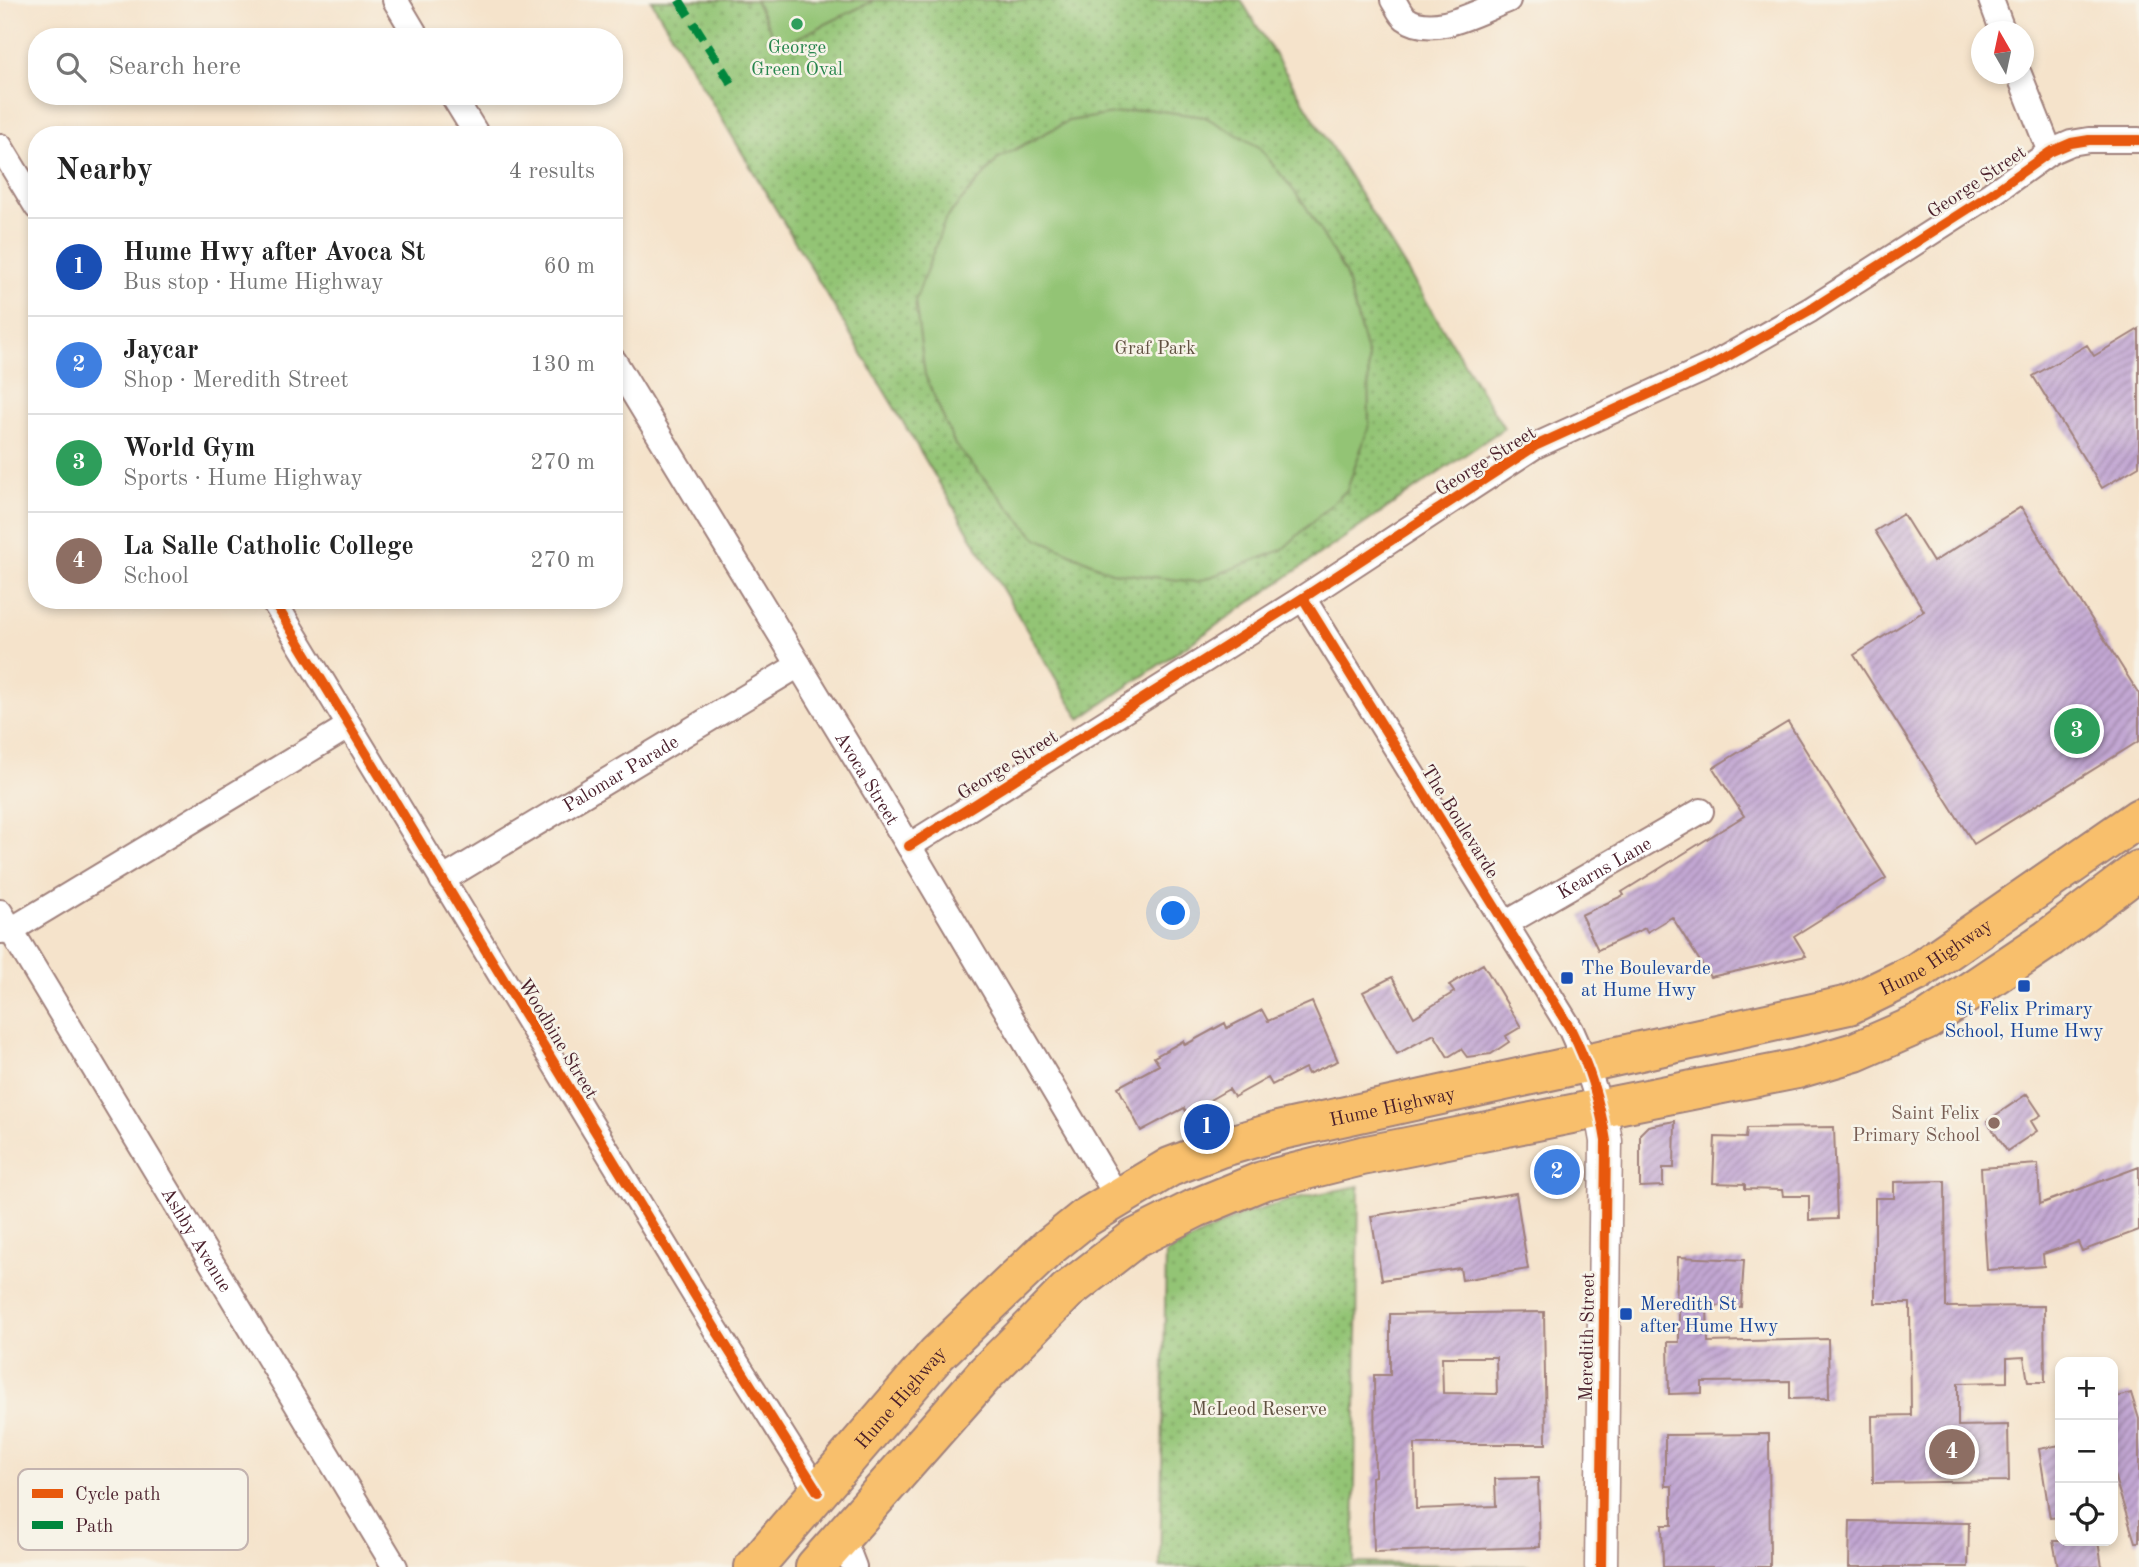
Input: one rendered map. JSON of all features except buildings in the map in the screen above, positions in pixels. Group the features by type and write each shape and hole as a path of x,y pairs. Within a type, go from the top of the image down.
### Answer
{"highway":[{"name":"Hume Highway","path":"754,1567 937,1354 1049,1247 1085,1219 1170,1167 1220,1148 1282,1130 1842,1007 1917,972 2139,818"},
{"path":"816,1567 848,1552 986,1374 1034,1324 1067,1291 1134,1239 1196,1208 1262,1181 1362,1156 1797,1069 1855,1052 1926,1021 2048,939 2139,870"},
{"path":"1842,1007 1855,1052"}],"street":[{"path":"395,0 412,28"},
{"path":"1393,0 1404,17 1421,26 1440,27 1508,0"},
{"path":"1991,0 1999,21"},
{"path":"2023,84 2050,152"},
{"path":"459,105 471,126"},
{"name":"George Street","path":"909,846 1303,598 1535,446 1711,366 1810,310 1992,194 2050,152 2090,140 2139,140"},
{"path":"0,146 28,192"},
{"name":"Avoca Street","path":"623,376 909,846 1118,1198"},
{"name":"The Boulevarde","path":"1303,598 1571,1030 1586,1064 1600,1108"},
{"name":"Woodbine Street","path":"278,609 709,1318 818,1492"},
{"name":"Palomar Parade","path":"442,880 799,665"},
{"path":"4,924 349,726"},
{"name":"Kearns Lane","path":"1505,925 1701,811"},
{"name":"Ashby Avenue","path":"4,924 395,1567"},
{"name":"Meredith Street","path":"1600,1108 1606,1141 1601,1567"}],"green space":[{"name":"Graf Park","path":"651,0 1241,0 1504,428 1080,719"},
{"name":"George Green Oval","path":"755,0 875,0 779,47"},
{"path":"1146,109 1205,117 1259,147 1305,205 1345,273 1368,357 1369,426 1347,490 1282,550 1197,582 1111,572 1035,537 955,445 925,375 915,301 946,218 999,158 1068,121"},
{"name":"McLeod Reserve","path":"1359,1186 1354,1563 1564,1567 1160,1567 1166,1253 1239,1216 1297,1198"}],"marked path":[{"path":"679,0 733,86"}],"cycle path":[{"path":"909,846 1303,598 1535,446 1711,366 1810,310 1991,194 2050,152 2071,143 2089,140 2139,140"},
{"path":"1303,598 1571,1030 1593,1084 1606,1141 1601,1567"},
{"path":"278,609 716,1330 818,1492"}],"place":[{"name":"George Green Oval","path":"797,24"},
{"name":"World Gym","path":"2077,731"},
{"name":"The Boulevarde at Hume Hwy","path":"1567,978"},
{"name":"St Felix Primary School, Hume Hwy","path":"2024,986"},
{"name":"Saint Felix Primary School","path":"1994,1123"},
{"name":"Hume Hwy after Avoca St","path":"1207,1127"},
{"name":"Jaycar","path":"1557,1172"},
{"name":"Meredith St after Hume Hwy","path":"1626,1314"},
{"name":"La Salle Catholic College","path":"1952,1452"}]}
